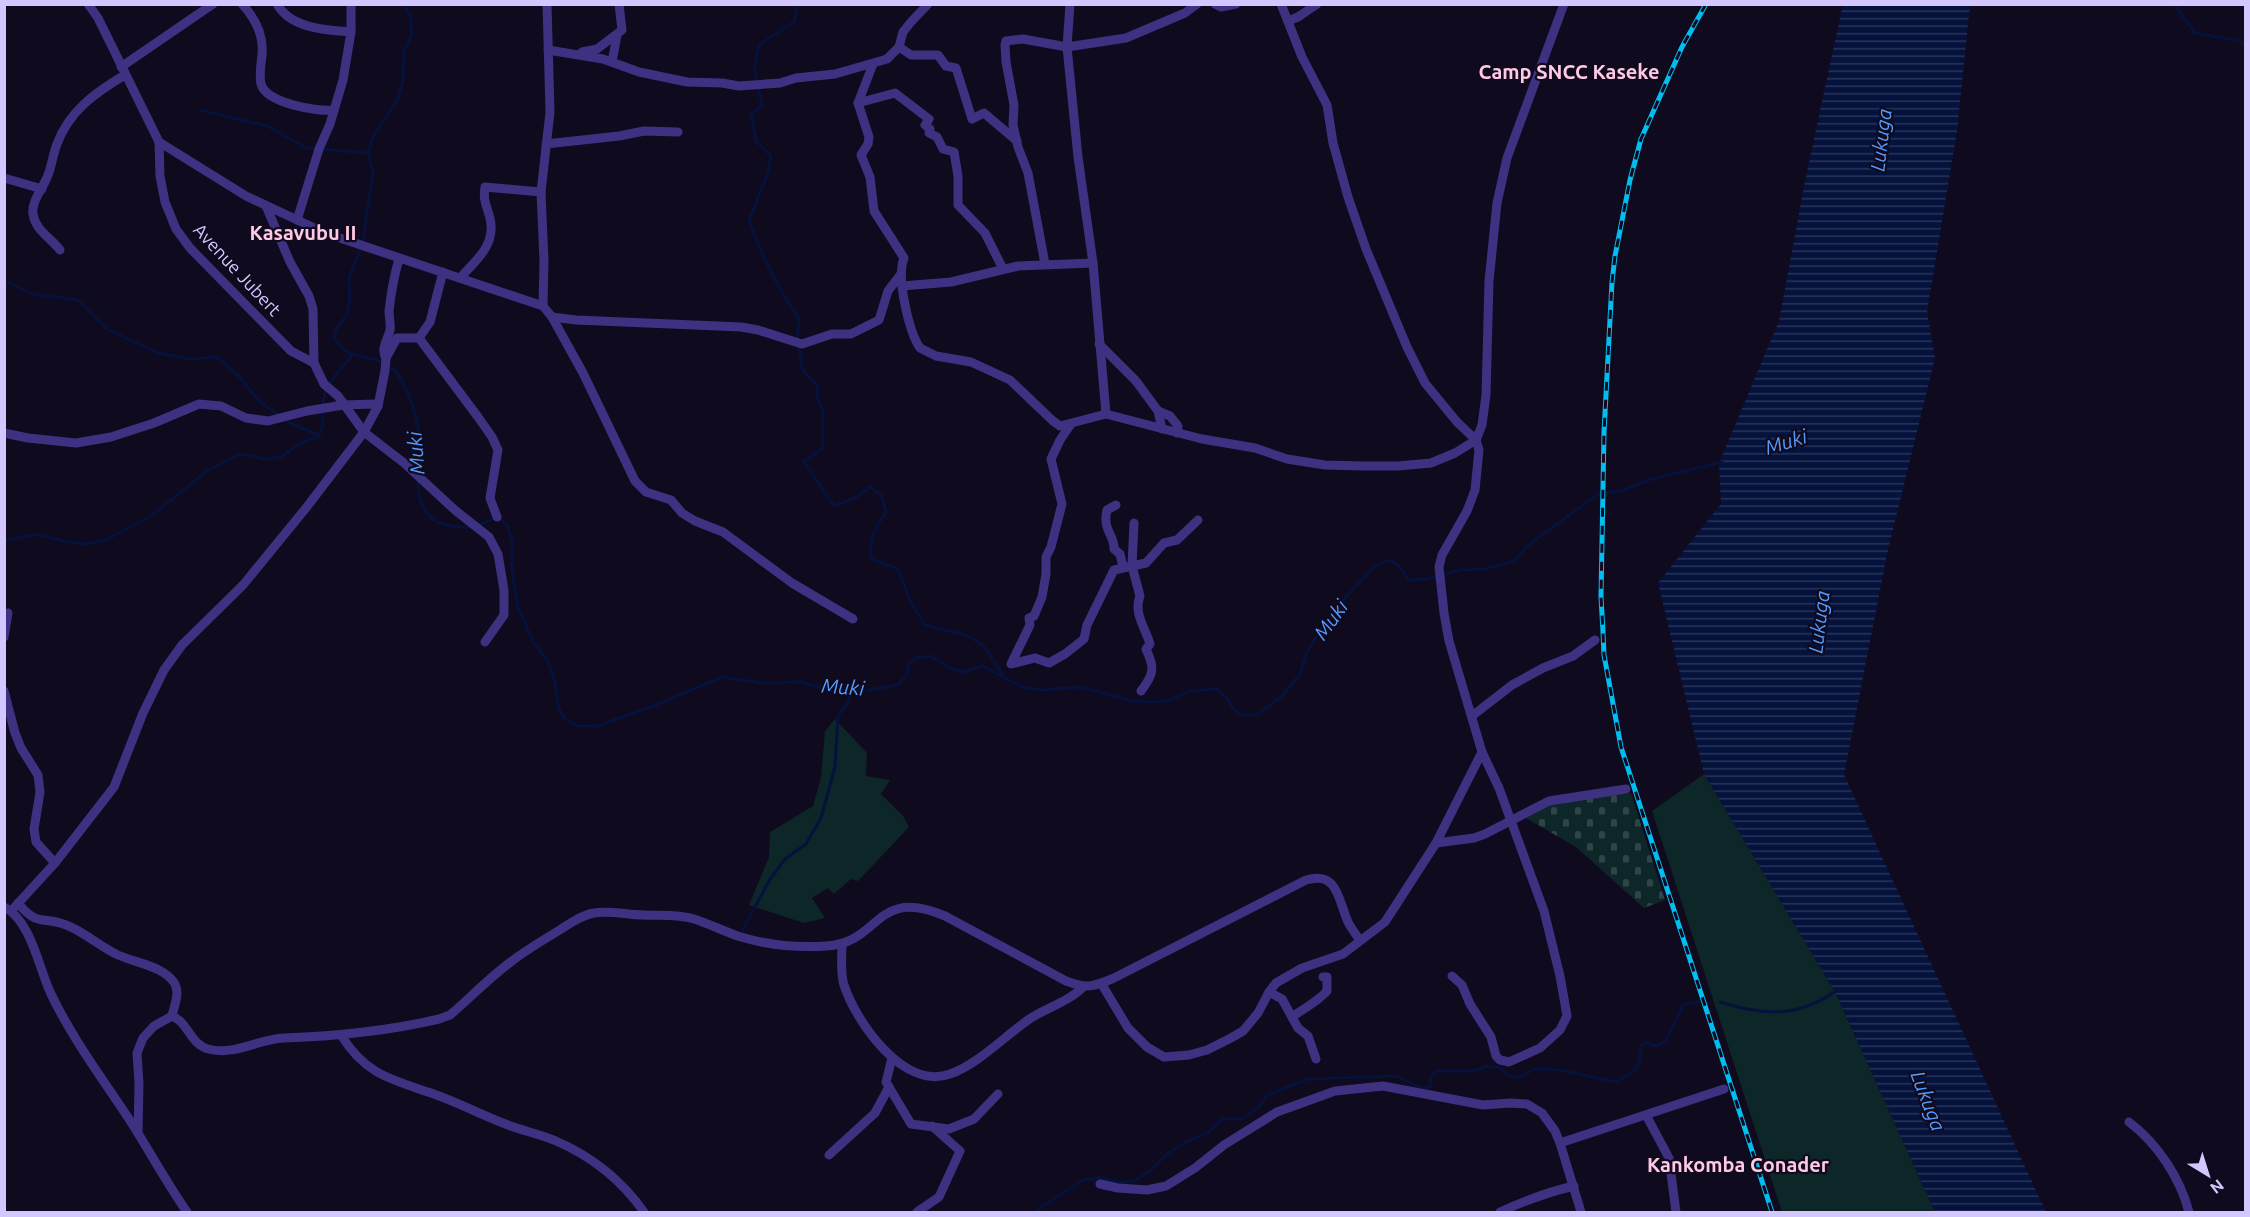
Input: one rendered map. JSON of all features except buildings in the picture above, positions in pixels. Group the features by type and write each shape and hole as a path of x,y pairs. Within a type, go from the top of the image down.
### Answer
{"street":[{"name":"Avenue Jubert","path":"88,4 98,18 159,142 160,176 165,202 176,229 208,268 291,351 314,363"},
{"path":"60,250 38,228 33,215 33,207 50,172 57,144 76,112 123,71 213,4"},
{"path":"242,4 256,22 260,34 263,52 261,84 265,91 300,107 322,111 333,110"},
{"path":"277,4 280,10 294,21 320,30 351,32"},
{"path":"297,220 343,80 351,32 351,4"},
{"path":"543,306 541,192 550,112 547,4"},
{"path":"573,53 597,49 622,30 619,4"},
{"path":"548,50 573,53 612,62 639,72 687,82 739,86 780,83 796,78 826,76 887,59 898,47 903,32 928,4"},
{"path":"1070,4 1067,47 1078,158 1093,263 1106,414"},
{"path":"1215,4 1221,7 1236,4"},
{"path":"1281,4 1302,57 1327,105 1333,143 1348,197 1366,249 1407,347 1425,383 1457,422 1476,440 1479,450 1475,490 1467,511 1442,555 1439,567 1444,613 1449,641 1482,752 1499,788 1544,911 1567,1016 1560,1030 1540,1048 1509,1062 1500,1060 1491,1037 1470,1005 1462,985 1452,976"},
{"path":"1288,21 1317,4"},
{"path":"873,64 858,103 869,137 861,156 870,177 874,211 903,254 901,274 905,309 920,348 936,356 971,362 1010,380 1060,426 1106,414 1177,433 1255,448 1287,459 1325,465 1398,466 1431,462 1455,453 1476,440 1482,425 1486,395 1489,281 1497,203 1507,158 1564,4"},
{"path":"1045,264 1028,173 1013,124 1014,105 1006,62 1006,41 1023,39 1067,47 1126,38 1185,13 1194,5"},
{"path":"612,62 617,35"},
{"path":"898,47 911,55 938,55 946,66 956,68 972,119 984,113 1017,141"},
{"path":"858,103 895,93 929,119 925,125 930,129 929,134 937,137 943,149 954,152 958,176 958,205 985,233 1003,269"},
{"path":"546,144 644,131 678,132"},
{"path":"159,142 266,206 326,233 543,306 552,317 583,374 635,481 646,492 671,500 682,513 695,521 723,532 800,588 853,619"},
{"path":"4,178 42,189"},
{"path":"460,278 488,246 491,224 483,199 485,187 541,192"},
{"path":"266,206 279,238 309,296 313,309 314,363 324,384 338,396 364,432 404,463 456,511 489,537 498,554 504,590 504,615 484,642"},
{"path":"386,358 384,348 390,329 391,287 399,259"},
{"path":"902,286 951,282 1003,269 1045,264 1093,263"},
{"path":"419,338 430,322 443,272"},
{"path":"552,317 741,327 802,344 832,334 851,334 876,322 882,312 888,291 901,274"},
{"path":"390,329 397,338"},
{"path":"397,338 419,338"},
{"path":"12,906 55,863 114,787 142,713 170,661 202,624 243,585 364,432 378,406 386,358 397,338"},
{"path":"419,338 478,417 498,450 490,498 497,517"},
{"path":"1100,344 1136,381 1158,411 1162,429"},
{"path":"4,433 76,443 111,437 154,423 199,404 221,406 246,418 268,420 343,405 374,404 378,406"},
{"path":"1158,411 1170,416 1178,426 1177,433"},
{"path":"1071,424 1051,459 1062,504 1051,547 1046,557 1046,574 1041,597 1034,616 1029,618 1030,625 1011,664 1035,658 1049,663 1065,654 1084,639 1087,625 1114,570 1146,563 1164,543 1177,540 1198,520"},
{"path":"1116,505 1107,510 1105,519 1107,533 1114,544 1114,549 1120,554 1127,567 1140,597 1137,603 1142,627 1148,634 1150,644 1146,649 1152,661 1152,677 1141,691"},
{"path":"1127,567 1134,523"},
{"path":"4,637 8,613"},
{"path":"1472,716 1512,686 1543,668 1573,656 1595,640"},
{"path":"4,691 21,748 38,775 40,792 34,830 36,842 55,863"},
{"path":"1101,983 1128,1028 1147,1047 1164,1057 1189,1055 1207,1050 1243,1031 1258,1013 1276,983 1302,968 1343,954 1385,922 1436,843 1482,752"},
{"path":"1436,843 1474,838 1485,834 1549,801 1626,789"},
{"path":"842,945 843,982 848,997 871,1032 898,1064 933,1077 950,1074 986,1053 1029,1020 1083,987 1101,983 1306,880 1317,877 1327,881 1335,888 1348,923 1360,940"},
{"path":"12,906 45,922 65,924 116,954 153,967 174,983 177,993 172,1016 154,1026 143,1038 137,1053 138,1133"},
{"path":"12,906 28,934 51,993 61,1011 138,1133 163,1178 187,1212"},
{"path":"172,1016 183,1024 199,1045 209,1049 237,1050 283,1038 300,1039 341,1035 425,1022 450,1015 511,961 575,920 592,913 614,912 637,915 675,915 710,924 739,937 787,946 842,945 858,937 887,913 898,908 910,906 926,908 1066,981 1083,987"},
{"path":"1292,1017 1315,1003 1327,991 1327,977 1323,977"},
{"path":"1269,992 1282,999 1298,1028 1308,1036 1317,1059"},
{"path":"341,1035 361,1062 378,1073 403,1085 556,1141 579,1153 624,1187 644,1212"},
{"path":"891,1058 886,1082 911,1124 949,1129 974,1119 998,1095"},
{"path":"1100,1184 1147,1190 1166,1186 1195,1168 1224,1145 1277,1112 1335,1091 1383,1086 1482,1105 1527,1104 1542,1113 1555,1131 1560,1143 1581,1212"},
{"path":"829,1155 875,1113 889,1087"},
{"path":"1560,1143 1724,1089"},
{"path":"1646,1115 1669,1158 1676,1212"},
{"path":"2129,1122 2146,1135 2158,1149 2179,1187 2189,1212"},
{"path":"917,1212 939,1197 960,1150 932,1126"},
{"path":"1500,1212 1526,1203 1535,1196 1574,1186"}],"green space":[{"path":"835,719 867,753 866,776 890,780 881,794 903,816 909,827 858,881 851,879 834,894 828,888 812,898 825,918 804,923 749,905 769,857 770,832 813,806 821,778 825,731"},
{"path":"1704,774 1835,992 1935,1212 1782,1212 1652,811"},
{"path":"1631,793 1665,900 1644,908 1576,847 1526,818 1556,802"}],"water":[{"name":"Lukuga","path":"1843,4 1970,5 1957,131 1927,312 1935,358 1887,554 1844,775 2046,1212 1935,1212 1835,992 1704,774 1658,583 1721,504 1719,463 1779,321 1806,176"}],"waterway":[{"name":"Muki","path":"383,363 350,353 334,338 337,327 347,315 350,299 349,278 362,246 373,173 368,153 374,135 397,101 403,80 404,52 412,34 410,14 403,4"},
{"path":"798,4 794,22 759,45 754,67 762,106 751,114 756,141 771,156 768,172 749,221 771,272 799,318 797,343 802,369 818,386 817,397 823,410 823,448 804,461 834,506 855,498 870,487 881,495 886,512 872,539 872,559 898,569 911,603 925,625 966,635 983,645 1003,675"},
{"path":"2174,4 2195,33 2239,41 2246,46"},
{"path":"200,110 267,126 307,148 368,153"},
{"path":"4,281 33,294 78,300 107,329 158,353 191,359 217,357 237,374 259,401 279,415"},
{"path":"4,541 36,534 84,544 106,540 151,516 207,471 241,454 265,459 281,457 299,444 319,436 326,390 352,355"},
{"name":"Muki","path":"389,366 401,380 414,413 420,443 418,471"},
{"path":"284,419 318,435"},
{"name":"Muki","path":"477,526 497,517 507,525 512,539 512,571 518,607 533,642 547,660 555,681 558,706 564,718 577,726 597,726 651,707 722,677 764,683 800,682 824,688 868,690 898,685 907,675 908,665 915,658 931,656 951,669 963,672 983,666 1022,687 1042,690 1079,687 1133,701 1170,700 1189,691 1217,689 1226,697 1233,709 1242,715 1259,714 1282,696 1300,674 1307,652 1330,614 1374,567 1390,560 1399,566 1409,580 1426,579 1461,570 1485,569 1514,561 1526,547 1598,494 1623,490 1649,480 1722,462"},
{"name":"Muki","path":"418,481 422,504 432,518 448,526 471,527"},
{"path":"740,935 769,881 785,859 806,844 821,818 835,767 838,716 848,703 852,689"},
{"path":"1720,1002 1752,1010 1781,1012 1809,1006 1837,990"},
{"path":"1034,1212 1083,1180 1101,1178 1122,1183 1135,1180 1149,1172 1166,1155 1186,1142 1207,1133 1223,1119 1242,1119 1259,1107 1267,1095 1308,1079 1397,1076 1423,1089 1431,1086 1430,1078 1436,1071 1473,1071 1488,1066 1499,1067 1509,1076 1520,1077 1535,1069 1560,1070 1616,1082 1636,1070 1640,1060 1641,1045 1647,1043 1657,1046 1666,1040 1683,1005 1698,1002"}],"railway":[{"path":"1706,4 1682,47 1641,139 1630,180 1615,256 1604,432 1601,597 1604,655 1621,747 1772,1212"}],"district":[{"name":"Camp SNCC Kaseke","path":"1569,72"},
{"name":"Kasavubu II","path":"303,233"},
{"name":"Kankomba Conader","path":"1738,1165"}]}
